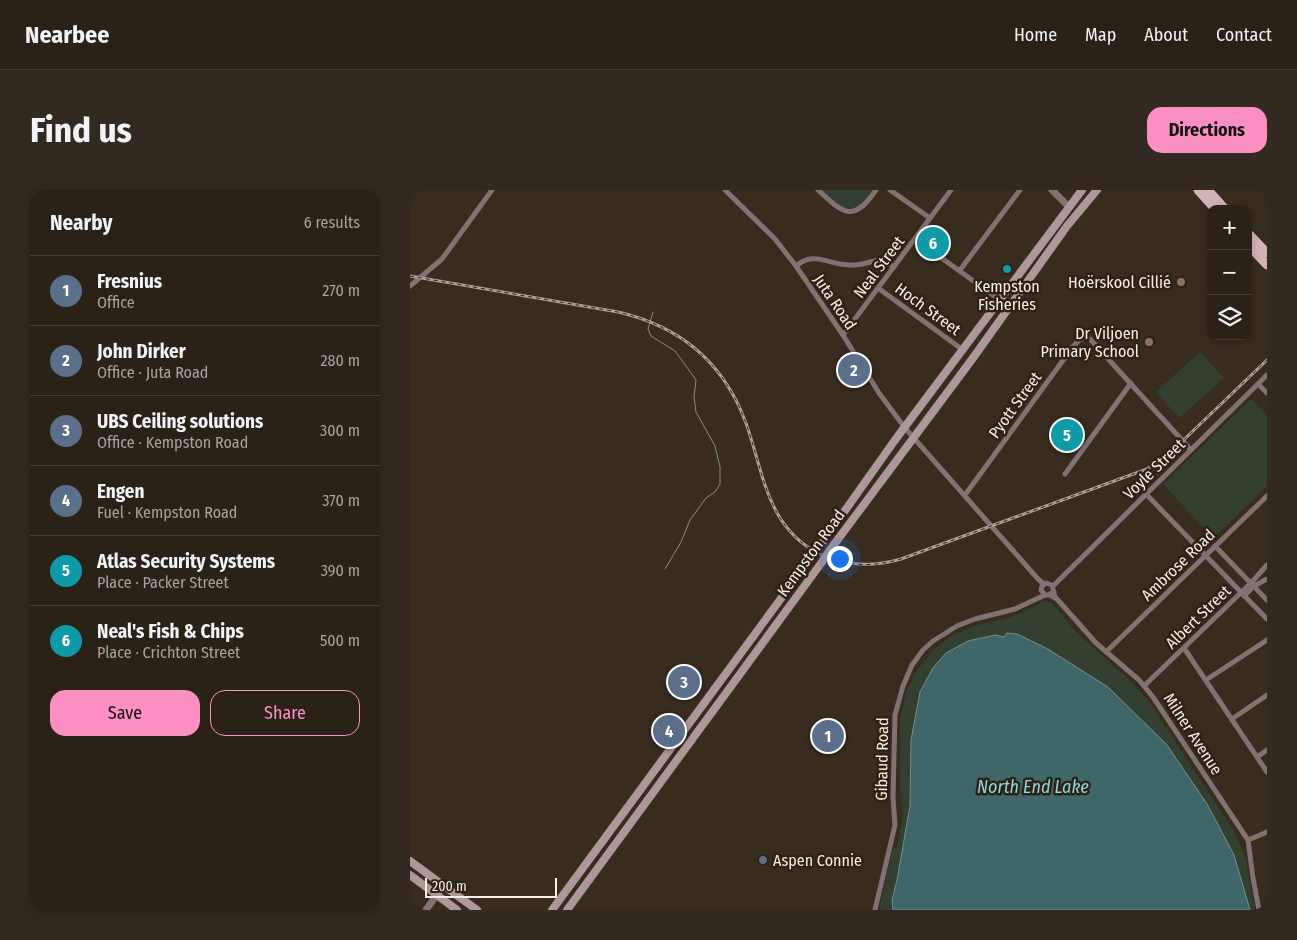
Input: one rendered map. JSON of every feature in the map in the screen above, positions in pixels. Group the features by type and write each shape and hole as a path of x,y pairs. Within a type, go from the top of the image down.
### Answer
{"main road":[{"name":"Kempston Road","path":"552,910 1082,190"},
{"name":"Kempston Road","path":"567,910 981,347 1067,226 1097,190"},
{"path":"1198,190 1211,205"},
{"path":"1208,190 1221,205"},
{"path":"1252,237 1267,253"},
{"path":"1252,249 1267,265"},
{"path":"410,861 477,910"},
{"path":"410,875 457,910"}],"street":[{"path":"410,286 442,259 492,190"},
{"name":"Juta Road","path":"725,190 775,240 796,266 843,335 879,393 913,438"},
{"path":"818,190 838,208 847,212 861,208 876,190"},
{"path":"890,190 930,218"},
{"name":"Neal Street","path":"843,335 951,190"},
{"path":"960,270 1020,190"},
{"path":"1052,190 1070,207"},
{"path":"915,239 1000,300"},
{"path":"796,266 806,259 814,258 848,266 881,260 894,267"},
{"name":"Hoch Street","path":"878,288 963,350"},
{"name":"Pyott Street","path":"965,495 1079,340 1084,337 1090,339 1191,450"},
{"name":"Voyle Street","path":"1047,589 1267,375"},
{"path":"1064,474 1131,383"},
{"path":"1258,384 1267,393"},
{"name":"Milner Avenue","path":"913,438 1090,637 1144,686 1248,840 1259,910"},
{"path":"1146,494 1267,619"},
{"name":"Ambrose Road","path":"1106,652 1267,496"},
{"path":"1215,546 1267,600"},
{"name":"Albert Street","path":"1144,686 1243,594 1267,565"},
{"name":"Albert Street","path":"1252,585 1267,579"},
{"name":"Gibaud Road","path":"875,910 895,826 893,798 895,715 903,686 912,665 928,645 952,629 974,619 1015,609 1038,598 1047,589"},
{"path":"1206,680 1267,640"},
{"path":"1184,648 1267,772"},
{"path":"1232,719 1267,696"},
{"path":"1257,757 1267,750"},
{"path":"1248,840 1267,832"},
{"path":"426,910 443,886"}],"green space":[{"path":"822,190 873,190 854,209 848,209 837,203"},
{"path":"1200,352 1224,378 1179,418 1156,392"},
{"path":"1251,399 1267,415 1267,486 1213,538 1163,484"},
{"path":"1043,601 1052,603 1077,633 1127,678 1148,700 1235,833 1245,856 1255,910 1250,910 1234,855 1016,634 1007,633 911,740 910,806 892,900 893,910 879,910 893,848 897,848 903,816 900,786 900,717 907,691 915,673 934,649 952,636 973,626 1011,617"}],"water":[{"name":"North End Lake","path":"1007,633 1017,634 1046,648 1108,687 1167,745 1207,804 1234,855 1250,910 893,910 892,900 910,806 911,740 920,692 933,668 946,653 968,641 995,635 1004,637"}],"waterway":[{"path":"653,312 648,329 651,336 675,351 696,380 694,397 696,412 715,446 720,467 720,484 715,492 706,498 690,520 681,542 665,569"}],"railway":[{"path":"410,276 618,312 653,323 684,340 710,363 732,393 743,414 772,503 783,523 799,540 820,554 840,561 860,564 891,562 901,559 1147,469 1172,451 1267,360"}],"place":[{"name":"Neal's Fish & Chips","path":"933,243"},
{"name":"Kempston Fisheries","path":"1007,269"},
{"name":"Hoërskool Cillié","path":"1181,282"},
{"name":"Dr Viljoen Primary School","path":"1149,342"},
{"name":"John Dirker","path":"854,370"},
{"name":"Atlas Security Systems","path":"1067,435"},
{"name":"UBS Ceiling solutions","path":"684,682"},
{"name":"Engen","path":"669,731"},
{"name":"Fresnius","path":"828,736"},
{"name":"Aspen Connie","path":"763,860"}]}
